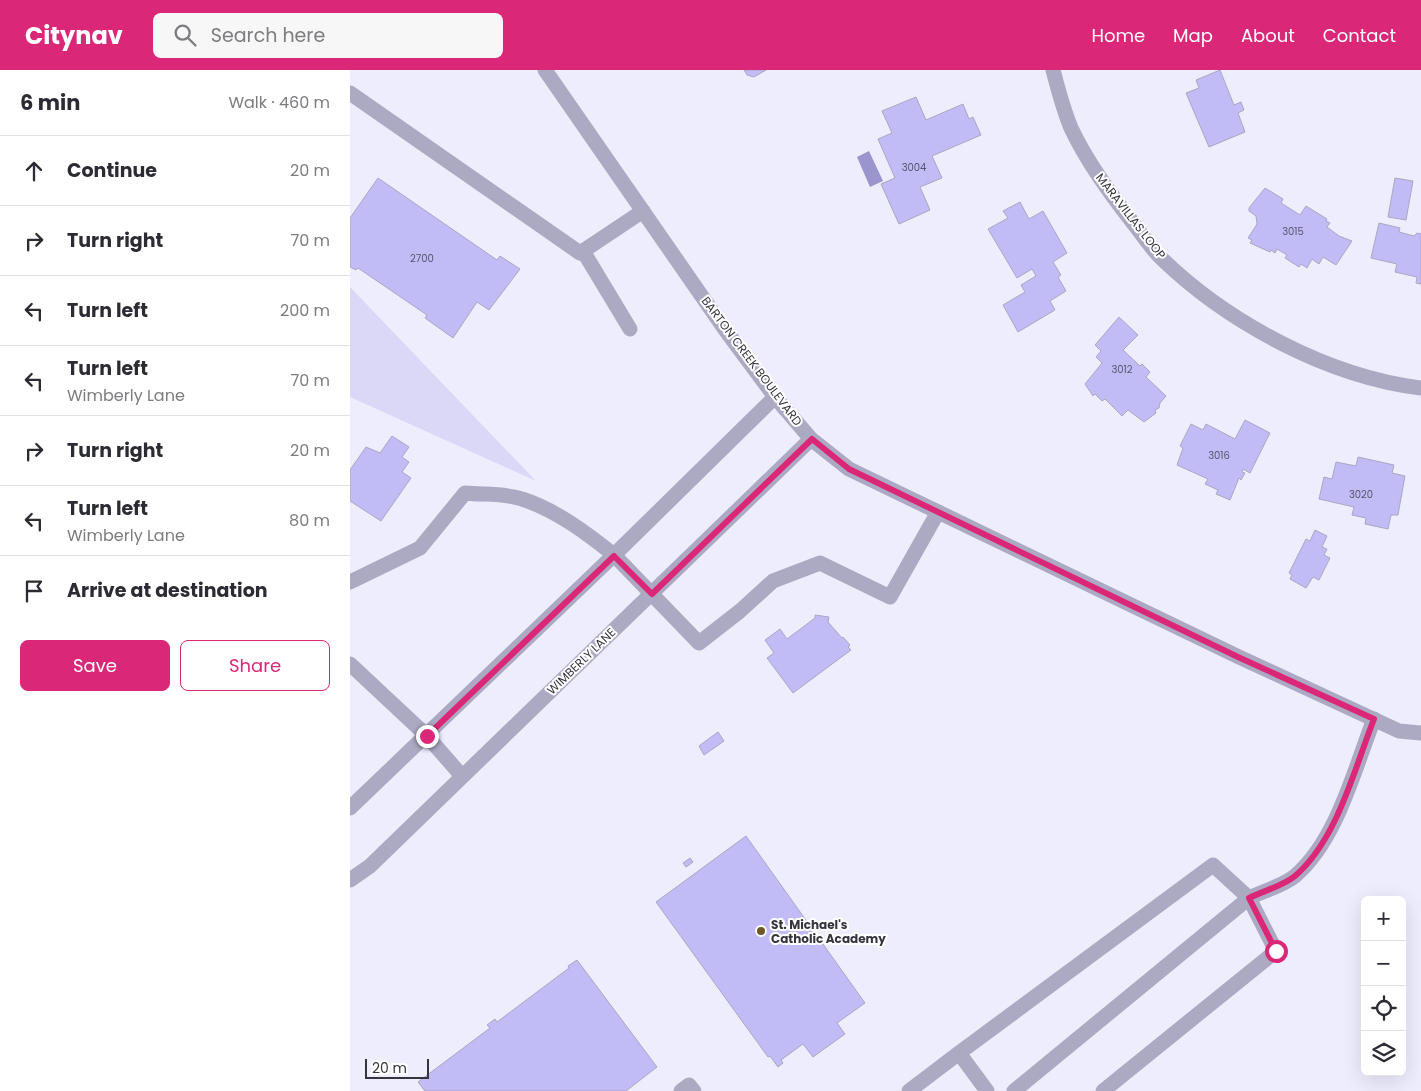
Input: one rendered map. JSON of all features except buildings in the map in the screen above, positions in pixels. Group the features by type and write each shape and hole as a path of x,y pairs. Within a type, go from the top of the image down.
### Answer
{"street":[{"name":"BARTON CREEK BOULEVARD","path":"545,70 726,331 812,439 849,469 1238,657 1399,731 1421,733"},
{"name":"MARAVILLAS LOOP","path":"1052,70 1071,127 1090,162 1117,202 1161,258 1216,302 1279,343 1354,374 1421,388"},
{"path":"350,93 580,253 644,211"},
{"path":"583,251 630,329"},
{"path":"350,808 614,556 776,396"},
{"name":"WIMBERLY LANE","path":"350,880 370,866 461,775 812,439"},
{"path":"350,582 420,548 465,493 522,498 582,529 614,556 699,643 740,611 772,581 820,563 890,598 938,512"},
{"path":"350,664 427,736 461,775"},
{"path":"1014,1091 1249,898 1293,878 1320,850 1338,812 1374,719"},
{"path":"909,1091 1213,865 1249,898 1276,951 1103,1091"},
{"path":"959,1053 988,1091"},
{"path":"681,1091 689,1085 694,1091"}],"shaded area":[{"path":"869,151 883,181 870,187 857,157"},
{"path":"350,287 536,481 350,397"}],"place":[{"name":"St. Michael's Catholic Academy","path":"761,931"}],"route":[{"path":"427,736 614,556 652,594 812,439 849,469 1238,657 1374,719 1338,812 1320,850 1293,878 1249,898 1276,951"}]}
